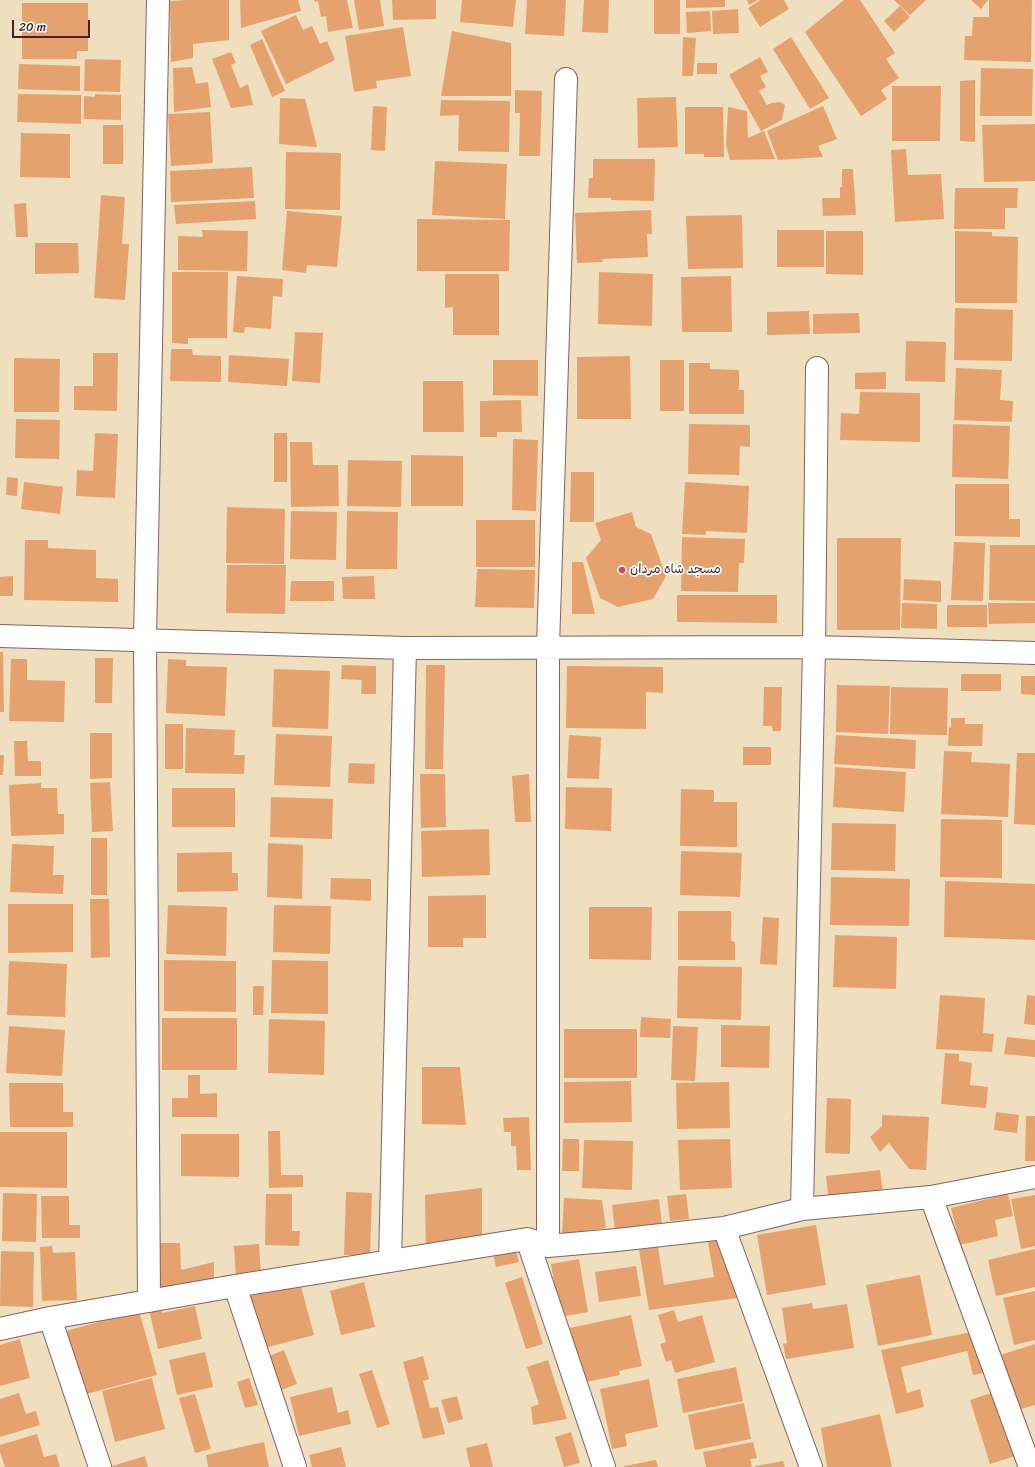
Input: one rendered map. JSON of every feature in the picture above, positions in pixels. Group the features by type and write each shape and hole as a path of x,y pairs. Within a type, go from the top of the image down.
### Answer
{"street":[{"path":"149,1301 145,639 158,0"},
{"path":"548,1246 548,647 566,78"},
{"path":"802,1209 814,647 817,368"},
{"path":"0,636 145,639 405,648 814,647 1035,653"},
{"path":"390,1261 405,648"},
{"path":"0,1329 50,1318 234,1286 526,1239 548,1246 724,1228 802,1209 932,1196 1035,1177"},
{"path":"932,1196 1030,1467"},
{"path":"724,1228 811,1467"},
{"path":"526,1239 604,1467"},
{"path":"234,1286 295,1467"},
{"path":"50,1318 100,1467"}],"building":[{"path":"229,0 229,40 193,44 193,58 171,62 170,1"},
{"path":"240,0 298,0 301,11 241,28"},
{"path":"314,0 347,0 353,28 328,32 326,16 321,17 318,1 315,2"},
{"path":"354,0 380,0 384,26 359,30"},
{"path":"392,0 436,0 436,19 393,20"},
{"path":"462,0 516,0 513,27 460,22"},
{"path":"527,0 566,0 564,36 525,34"},
{"path":"584,0 609,0 608,33 582,32"},
{"path":"654,0 680,0 680,34 654,34"},
{"path":"686,0 725,0 725,7 686,8"},
{"path":"747,0 758,0 749,5"},
{"path":"760,0 784,0 789,9 760,27 748,8"},
{"path":"844,0 860,0 895,53 886,59 899,78 881,90 887,99 861,116 805,32"},
{"path":"894,0 926,0 910,15"},
{"path":"971,0 988,0 981,9"},
{"path":"989,0 1032,0 1031,62 964,60 965,36 972,36 973,17 989,17"},
{"path":"22,3 88,3 88,51 77,51 77,59 22,59"},
{"path":"900,6 910,17 894,32 884,21"},
{"path":"738,9 739,33 713,34 712,11"},
{"path":"710,11 711,31 687,33 686,12"},
{"path":"296,15 303,30 312,26 320,44 327,41 335,60 286,84 261,31"},
{"path":"403,27 411,76 376,81 377,88 354,92 345,36"},
{"path":"452,31 511,43 511,96 441,96"},
{"path":"683,37 696,38 693,76 682,76"},
{"path":"791,37 829,98 810,109 773,49"},
{"path":"262,39 285,91 272,97 250,45"},
{"path":"231,52 236,63 231,65 240,88 248,84 253,105 231,108 212,59"},
{"path":"760,57 768,72 760,76 766,87 759,91 767,105 780,102 785,105 782,120 761,131 729,75"},
{"path":"85,59 121,60 120,92 84,91"},
{"path":"697,63 717,63 717,74 697,74"},
{"path":"19,64 80,66 80,91 18,89"},
{"path":"192,67 196,84 208,82 211,107 174,112 173,68"},
{"path":"981,68 1033,69 1032,116 980,116"},
{"path":"975,80 975,142 960,141 960,81"},
{"path":"892,86 941,86 940,141 892,141"},
{"path":"515,90 542,91 540,156 519,156 520,113 515,113"},
{"path":"18,94 81,95 81,124 17,122"},
{"path":"95,94 121,95 121,120 84,119 84,96 95,97"},
{"path":"676,97 678,147 638,148 637,98"},
{"path":"280,98 305,99 317,147 279,144"},
{"path":"441,100 510,101 509,152 458,151 459,115 440,116"},
{"path":"373,106 387,107 385,151 371,150"},
{"path":"823,106 837,139 818,146 823,157 778,160 767,131"},
{"path":"685,107 723,107 724,157 704,157 704,154 685,154"},
{"path":"728,107 747,111 748,138 764,131 775,159 730,160 726,145"},
{"path":"210,112 213,163 171,166 168,114"},
{"path":"1035,124 1035,181 984,182 982,125"},
{"path":"103,125 123,125 123,164 103,164"},
{"path":"21,133 70,134 70,178 20,177"},
{"path":"906,149 908,175 941,174 944,219 895,222 891,150"},
{"path":"286,152 341,153 340,210 285,209"},
{"path":"593,159 655,159 654,201 588,198 589,178 593,178"},
{"path":"435,161 507,164 505,219 432,215"},
{"path":"252,167 254,198 171,202 170,171"},
{"path":"842,169 853,169 856,215 823,216 822,198 840,198 840,187 842,187"},
{"path":"955,188 1018,188 1017,208 1005,208 1005,229 954,229"},
{"path":"101,195 125,197 122,244 129,244 125,300 94,298"},
{"path":"255,201 256,219 176,224 174,205"},
{"path":"26,203 28,237 16,237 14,204"},
{"path":"651,210 652,234 647,234 648,257 602,259 603,262 577,263 575,213"},
{"path":"287,211 342,216 337,267 307,265 306,273 282,270"},
{"path":"742,215 743,268 688,269 686,216"},
{"path":"417,219 510,220 509,271 417,271"},
{"path":"202,230 248,231 247,271 178,270 178,236 203,237"},
{"path":"777,230 824,230 824,267 777,267"},
{"path":"826,231 863,231 863,275 826,274"},
{"path":"955,231 992,232 992,236 1018,237 1017,303 955,303"},
{"path":"35,243 78,243 79,273 35,274"},
{"path":"172,272 228,272 227,338 188,338 188,344 172,343"},
{"path":"599,272 653,274 652,326 598,324"},
{"path":"445,274 499,274 499,335 453,335 453,307 445,308"},
{"path":"237,276 283,279 282,297 273,296 271,329 245,327 244,333 233,332"},
{"path":"731,276 732,332 682,332 681,277"},
{"path":"955,308 1013,310 1012,361 954,360"},
{"path":"809,311 810,334 767,335 767,312"},
{"path":"859,313 860,333 813,334 813,314"},
{"path":"295,332 323,333 320,383 292,381"},
{"path":"906,341 946,342 945,382 905,381"},
{"path":"171,349 192,349 193,355 221,356 221,382 170,381"},
{"path":"93,353 118,353 117,411 74,410 74,386 93,386"},
{"path":"229,355 289,359 287,386 228,382"},
{"path":"630,356 631,419 577,419 577,357"},
{"path":"14,358 60,359 59,412 14,412"},
{"path":"493,360 538,360 538,396 493,395"},
{"path":"660,360 684,360 684,411 660,411"},
{"path":"689,363 710,363 710,369 739,370 739,390 744,390 744,414 689,414"},
{"path":"956,368 1002,370 1000,400 1013,401 1012,422 954,420"},
{"path":"886,372 886,389 855,389 855,373"},
{"path":"423,381 463,381 464,432 423,432"},
{"path":"860,392 920,393 920,442 840,440 841,413 859,414"},
{"path":"521,400 522,432 497,432 497,437 480,437 480,401"},
{"path":"16,419 60,420 59,459 15,458"},
{"path":"689,424 750,425 750,447 740,446 739,475 688,474"},
{"path":"953,424 1010,426 1008,479 952,477"},
{"path":"95,433 118,434 115,498 76,496 77,470 93,471"},
{"path":"274,433 287,433 287,482 274,482"},
{"path":"513,439 538,440 536,511 512,510"},
{"path":"290,442 312,442 313,465 338,465 339,506 291,507"},
{"path":"411,455 463,456 463,506 411,506"},
{"path":"348,460 402,461 401,507 347,506"},
{"path":"571,472 594,472 594,522 570,522"},
{"path":"7,477 18,478 17,496 6,495"},
{"path":"24,482 63,487 60,514 21,509"},
{"path":"685,482 749,486 747,533 706,531 706,535 682,534"},
{"path":"955,484 1009,484 1009,519 1020,519 1020,537 955,536"},
{"path":"227,507 285,509 284,564 226,563"},
{"path":"291,511 337,512 336,560 290,559"},
{"path":"347,511 398,512 397,569 346,569"},
{"path":"632,512 636,527 651,534 666,576 653,599 618,607 600,598 586,558 601,540 595,523"},
{"path":"476,520 535,520 535,567 476,567"},
{"path":"682,537 745,539 744,563 739,563 738,592 681,591"},
{"path":"837,538 901,538 900,630 837,630"},
{"path":"25,540 48,540 48,548 96,550 96,578 118,579 118,602 24,600"},
{"path":"954,542 985,543 983,601 951,600"},
{"path":"990,545 1035,545 1035,601 989,600"},
{"path":"572,562 583,562 595,614 572,614"},
{"path":"227,565 286,565 285,614 226,613"},
{"path":"477,569 535,570 534,608 475,607"},
{"path":"13,576 13,596 0,596 0,577"},
{"path":"374,576 375,599 343,599 342,577"},
{"path":"904,579 941,581 941,602 903,600"},
{"path":"291,581 334,581 334,601 290,601"},
{"path":"677,595 777,595 777,623 677,622"},
{"path":"902,603 937,604 937,629 901,628"},
{"path":"988,603 1035,603 1035,623 989,624"},
{"path":"947,605 987,605 987,627 947,627"},
{"path":"0,652 3,652 4,712 0,712"},
{"path":"95,658 113,658 112,703 95,703"},
{"path":"11,659 27,659 27,680 65,681 64,722 9,721"},
{"path":"168,659 186,660 186,666 227,667 225,716 166,713"},
{"path":"342,665 376,666 376,694 361,694 362,680 341,679"},
{"path":"426,665 445,665 443,769 425,769"},
{"path":"567,666 663,667 663,693 646,692 646,729 566,728"},
{"path":"274,669 330,671 328,729 272,727"},
{"path":"961,674 1001,674 1001,691 961,691"},
{"path":"1021,676 1035,676 1035,695 1021,694"},
{"path":"837,685 890,686 888,734 836,732"},
{"path":"764,687 782,687 781,731 773,731 772,726 763,726"},
{"path":"891,687 948,688 947,735 890,734"},
{"path":"951,718 965,718 965,724 983,724 982,746 948,746"},
{"path":"165,724 183,724 183,769 165,769"},
{"path":"186,728 235,730 234,755 245,755 244,774 185,773"},
{"path":"90,733 112,733 112,778 90,779"},
{"path":"276,734 332,736 330,787 274,785"},
{"path":"569,735 601,737 599,779 567,778"},
{"path":"836,735 916,740 915,769 834,764"},
{"path":"14,741 27,741 28,761 41,761 41,776 15,776"},
{"path":"743,747 771,747 771,765 743,765"},
{"path":"944,751 972,752 971,762 1010,764 1008,817 941,814"},
{"path":"1017,753 1035,753 1035,825 1014,824"},
{"path":"0,755 4,755 3,775 0,775"},
{"path":"349,763 375,764 374,784 348,783"},
{"path":"835,767 906,772 904,812 833,807"},
{"path":"420,774 445,774 446,827 421,828"},
{"path":"529,774 531,822 515,822 512,776"},
{"path":"110,782 113,831 92,832 90,783"},
{"path":"41,783 41,788 57,788 58,814 64,814 64,834 11,836 9,785"},
{"path":"566,787 612,788 611,831 565,829"},
{"path":"172,788 235,788 235,827 172,827"},
{"path":"681,789 714,790 714,802 737,802 737,847 680,846"},
{"path":"271,797 333,799 332,839 270,837"},
{"path":"941,819 1002,820 1002,878 940,877"},
{"path":"832,823 896,824 895,871 831,870"},
{"path":"489,829 490,875 422,877 421,831"},
{"path":"91,838 107,838 107,895 91,895"},
{"path":"268,843 303,845 302,899 267,897"},
{"path":"12,844 54,846 53,875 64,875 63,894 10,892"},
{"path":"681,851 742,853 740,897 680,895"},
{"path":"232,852 232,873 238,873 238,891 177,892 177,853"},
{"path":"831,877 910,879 909,926 830,925"},
{"path":"331,878 371,879 371,901 330,899"},
{"path":"945,881 1035,884 1035,940 944,937"},
{"path":"486,895 486,938 463,938 463,947 428,947 428,896"},
{"path":"90,899 109,899 110,957 91,958"},
{"path":"8,904 73,904 73,952 8,953"},
{"path":"168,905 227,907 226,956 166,954"},
{"path":"274,905 331,906 330,954 273,952"},
{"path":"589,907 652,907 651,960 589,959"},
{"path":"678,911 731,911 731,941 735,942 735,960 678,960"},
{"path":"763,917 779,918 777,965 760,964"},
{"path":"835,935 897,937 896,989 833,987"},
{"path":"164,960 236,961 236,1012 164,1011"},
{"path":"272,960 328,961 328,1014 271,1013"},
{"path":"9,961 67,964 65,1017 7,1015"},
{"path":"678,966 742,967 741,1020 677,1018"},
{"path":"253,986 264,986 263,1015 253,1015"},
{"path":"940,995 985,998 983,1033 994,1034 992,1052 936,1049"},
{"path":"1027,995 1035,996 1035,1025 1024,1024"},
{"path":"641,1017 671,1019 670,1038 640,1037"},
{"path":"162,1018 237,1018 237,1070 162,1070"},
{"path":"269,1019 325,1021 324,1075 268,1073"},
{"path":"721,1025 770,1026 769,1068 721,1067"},
{"path":"9,1026 65,1030 62,1076 6,1073"},
{"path":"673,1026 698,1027 695,1081 671,1080"},
{"path":"564,1029 637,1029 637,1078 564,1078"},
{"path":"1007,1037 1035,1040 1035,1057 1004,1054"},
{"path":"945,1053 959,1054 959,1061 972,1063 970,1085 988,1087 986,1108 941,1104"},
{"path":"422,1067 460,1067 466,1125 422,1124"},
{"path":"188,1075 200,1075 200,1094 217,1093 217,1117 172,1117 172,1098 188,1098"},
{"path":"631,1081 632,1122 564,1123 564,1082"},
{"path":"729,1082 730,1128 677,1129 676,1083"},
{"path":"9,1083 63,1083 63,1112 73,1112 73,1127 10,1127"},
{"path":"827,1098 851,1099 850,1154 825,1153"},
{"path":"996,1112 1019,1115 1017,1133 994,1130"},
{"path":"882,1115 929,1117 926,1170 909,1169 889,1143 880,1152 870,1137 882,1126"},
{"path":"1026,1116 1035,1116 1035,1161 1025,1161"},
{"path":"529,1117 531,1170 517,1170 516,1146 511,1146 511,1132 504,1132 503,1118"},
{"path":"268,1131 280,1131 281,1175 303,1175 303,1187 269,1188"},
{"path":"0,1132 67,1132 67,1188 0,1187"},
{"path":"181,1134 239,1134 239,1177 181,1176"},
{"path":"563,1139 579,1139 579,1171 562,1171"},
{"path":"730,1139 732,1188 680,1190 678,1140"},
{"path":"584,1140 633,1141 632,1190 582,1188"},
{"path":"880,1170 883,1195 829,1202 826,1176"},
{"path":"482,1188 482,1244 426,1251 425,1195"},
{"path":"346,1192 372,1193 370,1256 344,1255"},
{"path":"3,1193 37,1194 36,1242 2,1241"},
{"path":"266,1194 292,1194 292,1231 300,1231 299,1246 265,1245"},
{"path":"686,1194 689,1219 670,1221 667,1196"},
{"path":"1008,1194 1013,1216 995,1220 998,1236 960,1245 951,1208"},
{"path":"1035,1195 1035,1246 1021,1249 1011,1199"},
{"path":"41,1196 69,1196 69,1225 80,1225 80,1238 42,1238"},
{"path":"564,1198 602,1200 606,1228 562,1234"},
{"path":"659,1199 662,1224 615,1230 612,1205"},
{"path":"816,1225 826,1285 767,1295 757,1235"},
{"path":"722,1235 738,1298 649,1310 639,1250 658,1247 664,1285 714,1277 707,1237"},
{"path":"157,1243 180,1243 181,1270 214,1262 214,1278 159,1291"},
{"path":"259,1244 261,1277 236,1279 234,1246"},
{"path":"52,1246 53,1253 75,1252 77,1300 42,1301 40,1247"},
{"path":"515,1247 519,1262 496,1267 493,1252"},
{"path":"1035,1249 1035,1287 996,1296 988,1260"},
{"path":"1,1251 34,1252 33,1307 0,1306"},
{"path":"579,1259 588,1312 560,1317 551,1264"},
{"path":"636,1266 641,1296 599,1302 595,1272"},
{"path":"920,1275 932,1335 878,1346 866,1285"},
{"path":"522,1277 543,1344 526,1349 505,1283"},
{"path":"364,1282 375,1327 341,1335 330,1291"},
{"path":"300,1283 314,1335 261,1349 247,1297"},
{"path":"1035,1291 1035,1340 1014,1345 1003,1298"},
{"path":"812,1303 813,1309 847,1304 854,1348 786,1359 783,1344 787,1343 782,1308"},
{"path":"195,1306 202,1339 158,1349 149,1309 161,1307 162,1313"},
{"path":"674,1310 678,1322 702,1315 715,1362 675,1373 671,1360 666,1362 660,1344 666,1342 658,1315"},
{"path":"139,1311 157,1375 79,1396 62,1332"},
{"path":"631,1315 642,1366 619,1371 620,1375 581,1383 570,1328"},
{"path":"972,1332 983,1373 973,1375 967,1351 901,1367 907,1393 920,1389 924,1407 896,1414 881,1350"},
{"path":"20,1339 30,1378 0,1386 0,1345"},
{"path":"1035,1344 1035,1405 1018,1410 1000,1355"},
{"path":"284,1350 297,1384 276,1392 264,1358"},
{"path":"205,1352 213,1387 177,1395 169,1360"},
{"path":"423,1356 429,1379 423,1381 430,1408 438,1407 445,1434 423,1439 403,1362"},
{"path":"548,1360 567,1419 533,1425 531,1407 539,1404 527,1367"},
{"path":"736,1367 743,1401 683,1413 677,1379"},
{"path":"372,1370 390,1424 377,1428 359,1374"},
{"path":"152,1378 165,1429 115,1442 102,1391"},
{"path":"249,1378 258,1405 245,1408 237,1382"},
{"path":"649,1379 658,1427 625,1434 627,1446 612,1449 600,1389"},
{"path":"332,1387 338,1413 348,1410 351,1424 299,1436 290,1397"},
{"path":"994,1392 1015,1456 990,1464 970,1400"},
{"path":"19,1393 26,1414 36,1411 40,1425 0,1437 0,1399"},
{"path":"195,1394 211,1449 195,1453 179,1398"},
{"path":"457,1396 463,1419 448,1423 441,1400"},
{"path":"744,1403 751,1439 695,1450 688,1415"},
{"path":"880,1414 892,1467 827,1467 821,1428"},
{"path":"571,1432 580,1463 564,1467 555,1437"},
{"path":"37,1434 44,1457 56,1454 60,1467 5,1467 0,1452 0,1445"},
{"path":"264,1442 269,1467 208,1467 206,1455"},
{"path":"753,1442 757,1458 750,1459 752,1467 706,1467 703,1452"},
{"path":"487,1443 493,1467 470,1467 466,1448"},
{"path":"341,1447 346,1467 312,1467 309,1455"},
{"path":"145,1456 148,1467 112,1466"},
{"path":"656,1460 658,1467 624,1467 624,1466"},
{"path":"783,1461 785,1467 755,1467 755,1466"}],"place":[{"name":"مسجد شاه مردان","path":"622,570"}]}
